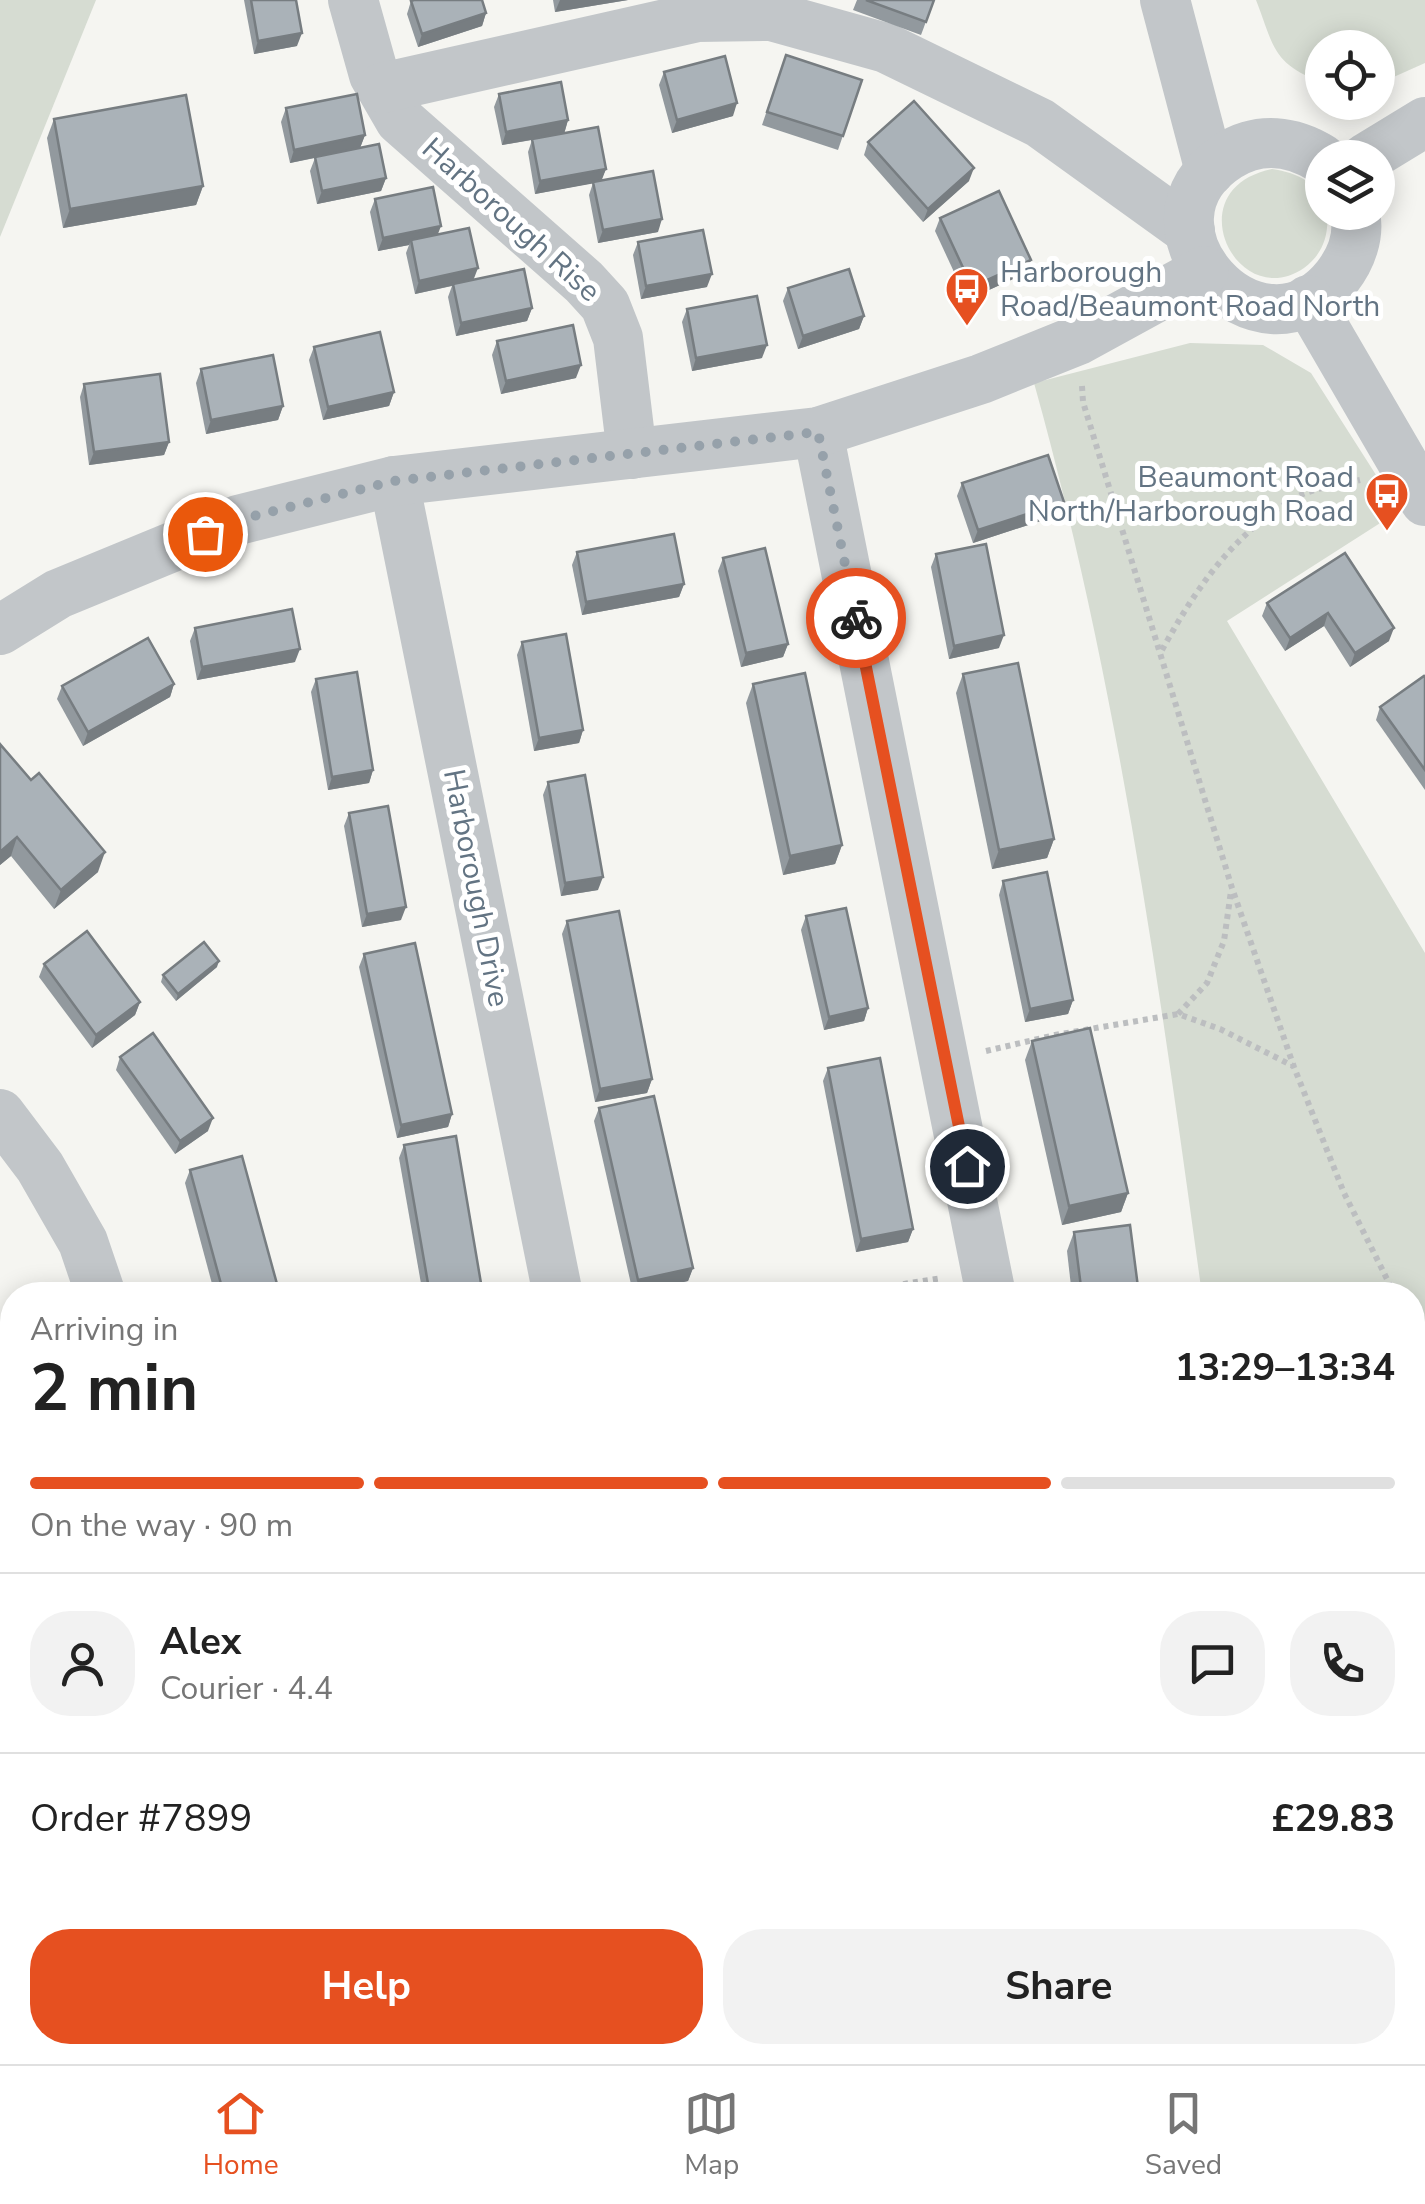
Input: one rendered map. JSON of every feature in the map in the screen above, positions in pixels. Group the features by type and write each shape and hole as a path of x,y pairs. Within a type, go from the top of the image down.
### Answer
{"street":[{"name":"Harborough Rise","path":"353,0 374,76 400,120 606,305 618,338 632,454"},
{"path":"1165,0 1210,170"},
{"path":"382,88 698,18 771,16 886,48 1040,123 1197,251 1220,289 1240,302 1286,307 1329,287 1354,245 1354,230"},
{"path":"1395,140 1425,122"},
{"path":"1197,251 1192,209 1198,188 1210,170 1240,150 1275,142 1305,149"},
{"path":"0,630 58,594 238,520 394,481 818,432 981,379 1078,340 1197,251"},
{"path":"1308,300 1414,484"},
{"path":"818,432 990,1282"},
{"name":"Harborough Drive","path":"394,481 555,1282"},
{"path":"0,1114 40,1167 83,1242 97,1282"}],"path":[{"path":"1078,340 1083,402 1232,888 1294,1067 1344,1193 1388,1282"},
{"path":"1162,651 1192,595 1238,539 1295,497 1414,484"},
{"path":"1178,1014 1207,983 1224,942 1232,888"},
{"path":"946,1061 1055,1034 1178,1014 1220,1029 1294,1067"}],"shaded area":[{"path":"0,0 96,0 0,237"},
{"path":"1256,0 1425,0 1425,63 1395,76 1395,30 1305,30 1305,74 1284,60"},
{"path":"1272,169 1305,180 1305,230 1327,230 1316,257 1304,268 1279,278 1257,275 1239,262 1226,243 1222,221 1227,199 1243,181"},
{"path":"1190,343 1263,345 1311,373 1399,511 1227,621 1425,953 1425,1282 1200,1282 1170,1065 1113,721 1034,383"}],"building":[{"path":"251,0 296,0 302,33 258,41"},
{"path":"482,0 486,13 422,34 411,1"},
{"path":"866,0 934,0 926,22"},
{"path":"786,55 862,80 843,136 767,112"},
{"path":"725,56 737,103 677,120 664,72"},
{"path":"561,82 568,120 506,132 499,94"},
{"path":"357,94 365,135 294,150 286,108"},
{"path":"186,95 203,186 70,209 54,119"},
{"path":"914,101 974,168 928,209 868,142"},
{"path":"598,127 606,169 540,181 532,139"},
{"path":"379,144 386,178 322,191 315,157"},
{"path":"653,171 662,219 603,230 593,182"},
{"path":"433,187 441,226 383,238 375,199"},
{"path":"999,191 1031,260 972,287 940,218"},
{"path":"469,228 478,268 419,281 411,240"},
{"path":"703,230 712,274 646,286 638,242"},
{"path":"524,269 532,308 461,323 453,284"},
{"path":"849,269 864,316 803,336 788,288"},
{"path":"757,296 767,345 696,358 687,309"},
{"path":"573,325 581,365 506,381 497,341"},
{"path":"380,332 394,392 328,407 314,347"},
{"path":"273,355 283,406 211,420 201,369"},
{"path":"160,374 169,442 94,452 84,384"},
{"path":"1048,455 1064,502 978,530 962,483"},
{"path":"674,534 684,584 586,602 577,552"},
{"path":"986,544 1004,635 954,646 936,554"},
{"path":"765,548 788,644 746,653 723,558"},
{"path":"1345,553 1394,628 1355,653 1328,613 1290,638 1267,603"},
{"path":"292,609 300,649 202,667 195,628"},
{"path":"566,634 583,730 539,738 522,642"},
{"path":"148,638 174,684 88,732 62,686"},
{"path":"1018,663 1054,839 999,850 963,674"},
{"path":"357,672 373,770 332,777 316,679"},
{"path":"805,673 842,845 790,856 753,684"},
{"path":"1425,677 1425,770 1380,707"},
{"path":"0,744 31,780 39,773 105,852 61,890 17,837 0,852"},
{"path":"585,775 603,877 565,883 548,782"},
{"path":"388,806 406,907 367,914 349,813"},
{"path":"1047,872 1073,1000 1030,1009 1003,881"},
{"path":"846,908 868,1008 829,1017 806,916"},
{"path":"619,911 652,1079 600,1089 567,921"},
{"path":"87,931 140,1002 96,1035 44,964"},
{"path":"204,942 219,961 178,994 163,975"},
{"path":"415,943 452,1114 401,1125 364,954"},
{"path":"1090,1028 1128,1193 1069,1206 1032,1041"},
{"path":"153,1033 213,1118 180,1141 120,1057"},
{"path":"880,1058 913,1229 861,1239 828,1068"},
{"path":"654,1096 693,1268 638,1280 599,1108"},
{"path":"456,1136 481,1282 428,1282 404,1145"},
{"path":"242,1156 276,1282 220,1282 190,1170"},
{"path":"1130,1225 1137,1282 1080,1282 1074,1232"}],"way so far":[{"path":"205,534 238,520 394,481 818,432 856,618"}],"place":[{"name":"Harborough Road/Beaumont Road North","path":"967,327"},
{"name":"Beaumont Road North/Harborough Road","path":"1387,532"}],"route":[{"path":"856,618 967,1166"}]}
